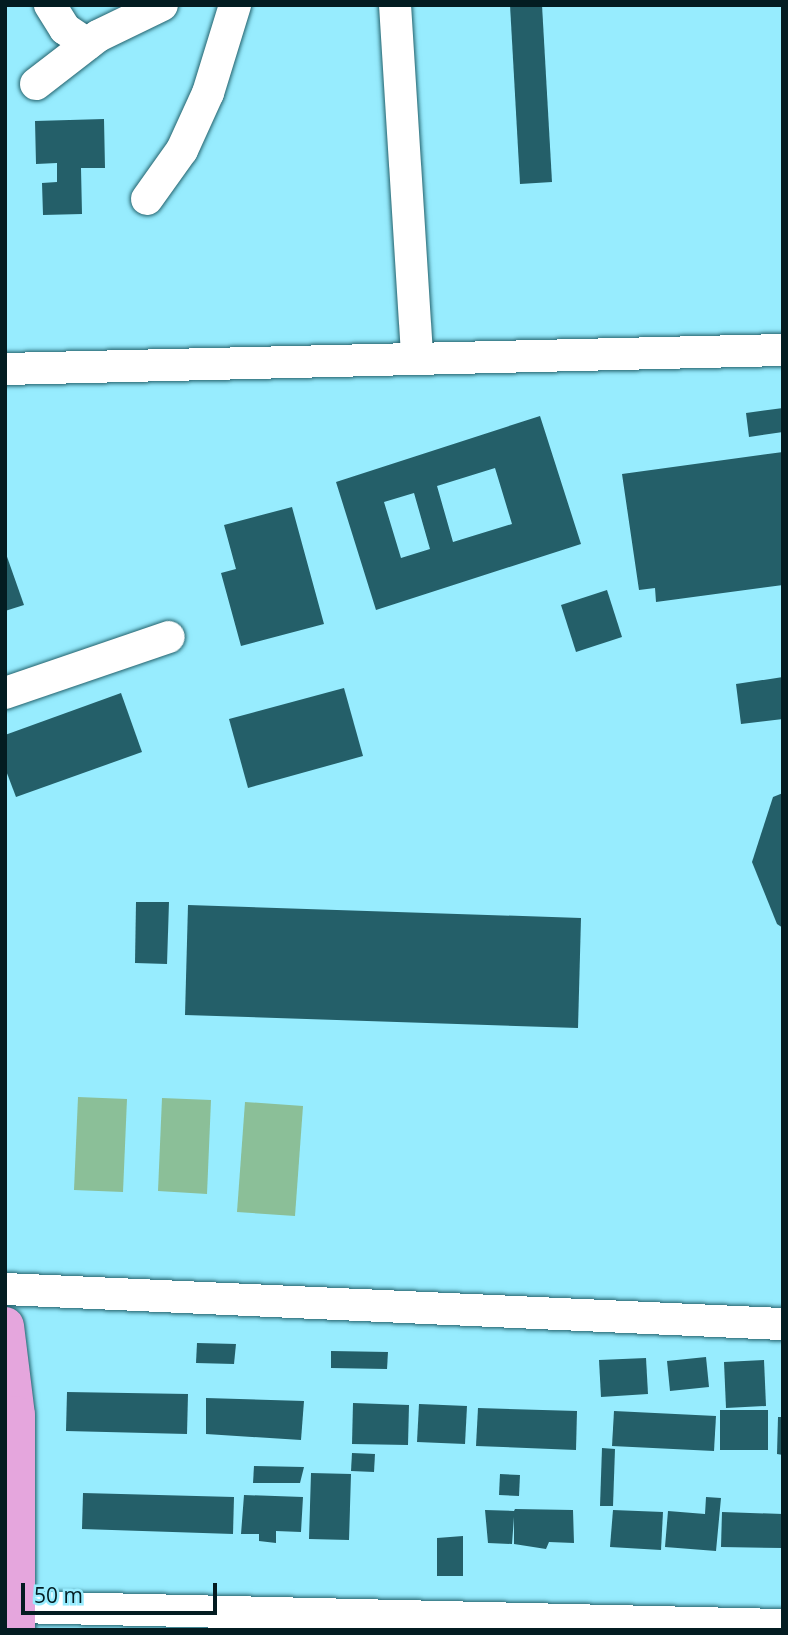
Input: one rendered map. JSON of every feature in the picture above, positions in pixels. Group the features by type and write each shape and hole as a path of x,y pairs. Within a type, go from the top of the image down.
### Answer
{"main road":[{"path":"5,1326 16,1415 17,1618"}],"street":[{"path":"50,5 65,29 87,44"},
{"path":"36,85 87,44 117,25 162,5"},
{"path":"147,199 182,150 208,93 236,5"},
{"path":"395,5 417,357"},
{"path":"5,369 783,350"},
{"path":"5,693 169,637"},
{"path":"5,1289 783,1324"},
{"path":"17,1618 783,1625"}],"green space":[{"path":"78,1097 127,1099 123,1192 74,1190"},
{"path":"162,1098 211,1100 207,1194 158,1191"},
{"path":"245,1102 303,1106 295,1216 237,1212"}],"building":[{"path":"510,5 542,5 552,182 520,184"},
{"path":"104,119 105,168 81,168 82,214 43,215 42,183 57,182 57,163 36,164 35,121"},
{"path":"783,408 783,432 749,437 746,413"},
{"path":"540,416 581,544 376,610 336,482","holes":["495,468 512,524 453,542 437,486","414,493 430,549 401,558 384,502"]},
{"path":"783,452 783,585 656,602 655,588 639,590 622,474"},
{"path":"292,507 324,624 241,646 221,573 236,569 224,525"},
{"path":"5,551 24,605 5,611"},
{"path":"607,590 622,637 576,652 561,605"},
{"path":"783,677 783,719 741,724 736,684"},
{"path":"344,688 363,756 248,788 229,719"},
{"path":"121,693 142,752 16,797 5,768 5,735"},
{"path":"783,793 783,928 777,924 752,862 773,797"},
{"path":"136,902 169,902 167,964 135,963"},
{"path":"188,905 581,918 578,1028 185,1015"},
{"path":"197,1343 236,1344 234,1364 196,1363"},
{"path":"331,1351 388,1352 387,1369 331,1368"},
{"path":"706,1357 709,1387 670,1391 667,1361"},
{"path":"646,1358 648,1394 601,1397 599,1360"},
{"path":"764,1360 766,1406 726,1408 724,1362"},
{"path":"67,1392 188,1394 187,1434 66,1431"},
{"path":"206,1398 304,1401 301,1440 206,1434"},
{"path":"353,1403 409,1405 408,1445 352,1444"},
{"path":"419,1404 467,1406 465,1444 417,1442"},
{"path":"478,1408 577,1411 576,1450 476,1446"},
{"path":"720,1410 768,1410 768,1450 720,1450"},
{"path":"614,1411 716,1416 714,1451 612,1446"},
{"path":"778,1417 783,1417 783,1455 777,1454"},
{"path":"602,1448 615,1449 613,1506 600,1506"},
{"path":"352,1453 375,1454 374,1472 351,1471"},
{"path":"254,1466 304,1467 300,1483 253,1483"},
{"path":"311,1473 351,1474 349,1540 309,1539"},
{"path":"500,1474 520,1475 519,1496 499,1495"},
{"path":"83,1493 234,1497 233,1534 82,1529"},
{"path":"244,1495 303,1497 301,1532 276,1531 276,1543 259,1541 259,1534 241,1534"},
{"path":"706,1497 721,1498 716,1551 665,1547 668,1511 705,1514"},
{"path":"485,1510 573,1510 574,1543 549,1542 546,1549 514,1544 514,1517 512,1544 488,1543"},
{"path":"613,1510 663,1512 661,1550 610,1547"},
{"path":"722,1512 783,1514 783,1548 721,1547"},
{"path":"463,1536 463,1576 437,1576 437,1538"}]}
